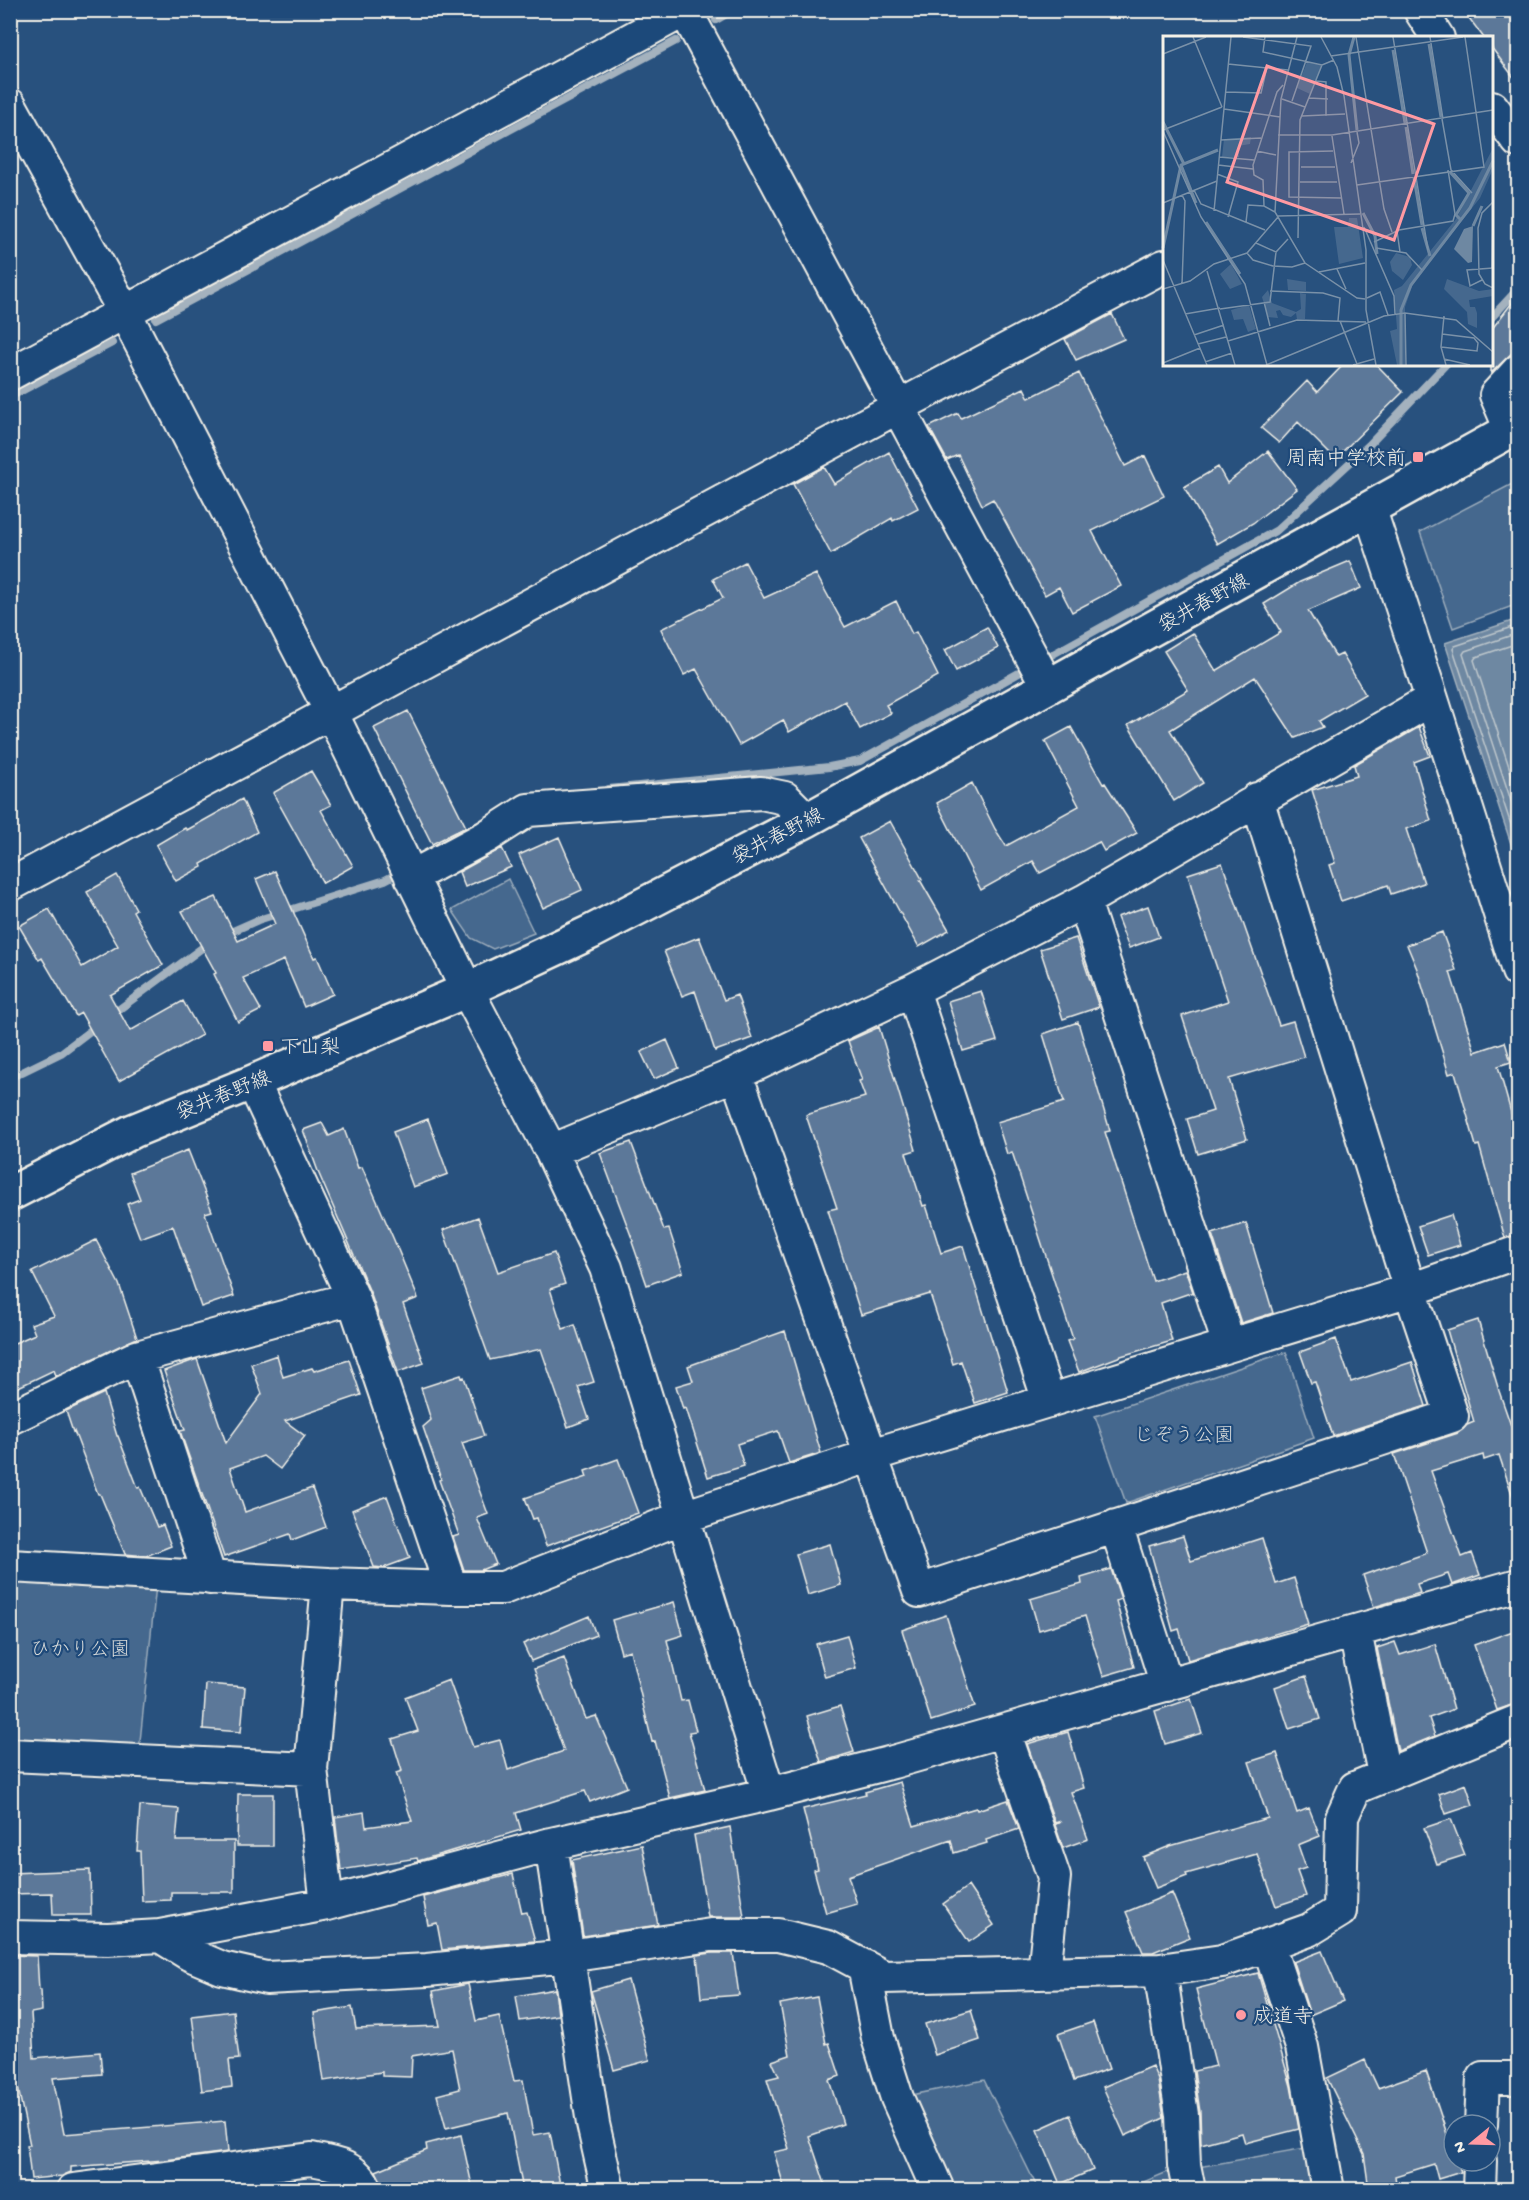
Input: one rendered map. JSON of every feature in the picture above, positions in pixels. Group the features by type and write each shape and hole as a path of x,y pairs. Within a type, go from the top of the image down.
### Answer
{"main road":[{"name":"袋井春野線","path":"10,1194 133,1131 253,1083 467,990 591,932 807,820 1515,428"}],"street":[{"path":"10,374 685,10 1048,687"},
{"path":"1420,10 1437,36"},
{"path":"10,105 125,313 331,712 467,990 551,1151 606,1269 769,1794"},
{"path":"1493,110 1518,141"},
{"path":"10,885 1163,267"},
{"path":"1515,428 1496,395 1518,371"},
{"path":"1370,510 1518,971"},
{"path":"551,1151 736,1074 913,990 1084,901 1432,699"},
{"path":"406,868 486,837 528,810 761,793 785,798 807,820"},
{"path":"736,1074 919,1591 1452,1416 1410,1290 1257,799"},
{"path":"1084,901 1229,1345"},
{"path":"913,990 1049,1401"},
{"path":"253,1083 353,1298 451,1588"},
{"path":"10,1566 328,1584 503,1588 683,1517 872,1455 1410,1290 1518,1252"},
{"path":"10,1418 137,1357 353,1298"},
{"path":"137,1357 210,1578"},
{"path":"1116,1526 1167,1685"},
{"path":"327,1904 311,1770 328,1584"},
{"path":"10,1937 108,1940 159,1936 327,1904 551,1844 769,1794 1004,1731 1518,1585"},
{"path":"1355,1632 1384,1774"},
{"path":"159,1936 189,1954 222,1968 266,1978 427,1970 568,1956 711,1935 778,1935 828,1947 884,1977 1160,1970 1222,1961 1309,1930 1340,1911 1342,1817 1355,1788 1384,1774 1518,1721"},
{"path":"1004,1731 1054,1876 1044,1973"},
{"path":"10,1755 311,1770"},
{"path":"551,1844 593,2124 608,2190"},
{"path":"1268,1945 1302,2047 1328,2190"},
{"path":"864,1966 878,2038 897,2098 938,2190"},
{"path":"1160,1970 1182,2115 1184,2165 1189,2190"},
{"path":"1481,2113 1482,2078 1518,2078"},
{"path":"73,2190 311,2159 344,2165 363,2182 366,2190"},
{"path":"1479,2190 1480,2173"}],"green space":[{"path":"1518,481 1518,604 1453,628 1420,532"},
{"path":"508,879 534,933 493,949 471,938 452,910"},
{"name":"じぞう公園","path":"1286,1352 1314,1438 1126,1503 1095,1416"},
{"name":"ひかり公園","path":"11,1566 157,1575 138,1761 11,1755"},
{"path":"984,2080 1038,2189 938,2189 897,2098"},
{"path":"1311,2147 1317,2189 1203,2189 1198,2167"},
{"path":"1184,2165 1189,2189 1127,2189"}],"water":[{"path":"1518,619 1518,865 1445,643"}],"building":[{"path":"1463,10 1518,10 1518,83 1493,50 1493,36 1482,36"},
{"path":"1518,295 1518,347 1491,373 1491,366 1493,366 1493,327"},
{"path":"1112,314 1124,339 1076,360 1065,339"},
{"path":"1342,366 1378,366 1403,392 1335,459 1298,422 1279,443 1261,428 1307,381 1317,392"},
{"path":"1079,373 1125,466 1145,456 1164,496 1092,531 1121,586 1072,612 1059,587 1045,595 993,499 982,505 958,455 947,460 929,427 958,413 961,418 1024,388 1029,398"},
{"path":"1268,451 1297,489 1253,523 1217,544 1184,487 1218,467 1227,483"},
{"path":"889,452 918,508 893,521 892,518 831,554 793,484 824,467 834,484"},
{"path":"1350,561 1361,588 1308,611 1336,657 1342,654 1365,694 1319,721 1323,727 1295,738 1255,677 1170,730 1203,783 1174,801 1128,725 1188,690 1164,651 1193,633 1216,671 1281,632 1264,604 1300,582"},
{"path":"745,562 764,598 816,574 845,627 896,601 912,634 916,632 938,676 886,705 891,713 860,729 845,701 789,732 783,720 739,745 696,669 684,675 661,629 723,598 713,579"},
{"path":"987,627 998,648 956,671 945,650"},
{"path":"408,711 466,827 432,844 374,728"},
{"path":"1071,727 1103,784 1105,783 1137,833 1104,851 1099,842 1040,873 1033,861 981,890 937,803 972,783 1006,846 1079,806 1045,741"},
{"path":"1419,727 1430,756 1414,762 1431,821 1406,829 1424,883 1391,894 1388,885 1341,901 1329,865 1335,863 1312,790 1357,776 1354,765"},
{"path":"311,771 331,805 321,810 353,866 323,883 273,793"},
{"path":"242,799 257,832 176,881 156,845"},
{"path":"890,821 949,930 919,947 859,838"},
{"path":"559,837 582,890 543,908 519,855"},
{"path":"502,848 511,867 465,887 459,872"},
{"path":"1222,863 1279,1025 1293,1021 1304,1057 1229,1079 1247,1139 1198,1154 1187,1119 1213,1111 1182,1016 1228,1001 1199,915 1188,874"},
{"path":"275,871 314,958 317,957 333,994 304,1007 284,960 243,978 261,1010 238,1022 214,974 216,973 182,911 216,897 238,941 275,924 256,879"},
{"path":"117,875 136,909 133,911 163,965 110,995 130,1031 183,1001 202,1035 119,1081 81,1013 76,1016 42,958 39,960 19,926 49,909 82,967 118,946 87,892"},
{"path":"1148,906 1159,937 1129,948 1117,917"},
{"path":"1442,932 1456,970 1450,972 1475,1052 1505,1042 1511,1062 1498,1066 1517,1134 1512,1135 1518,1156 1518,1234 1505,1238 1479,1145 1476,1146 1455,1072 1449,1074 1417,969 1407,945"},
{"path":"699,937 724,1000 737,995 752,1038 715,1051 695,991 682,996 664,951"},
{"path":"1076,938 1099,1007 1063,1019 1040,949"},
{"path":"981,991 997,1041 963,1051 948,1001"},
{"path":"1078,1022 1110,1131 1105,1132 1153,1281 1185,1270 1193,1292 1161,1303 1172,1341 1121,1356 1079,1372 1067,1341 1073,1339 1012,1152 1007,1154 997,1122 1064,1102 1043,1034"},
{"path":"879,1027 916,1150 906,1153 923,1206 926,1205 941,1253 963,1246 1008,1392 975,1403 961,1361 953,1364 930,1294 861,1315 828,1210 837,1208 806,1115 865,1097 859,1081 862,1080 848,1041"},
{"path":"667,1040 679,1068 654,1079 641,1052"},
{"path":"428,1119 448,1174 413,1187 393,1132"},
{"path":"322,1123 329,1136 344,1129 358,1168 362,1167 394,1240 418,1298 403,1304 424,1363 398,1372 370,1292 319,1174 303,1130"},
{"path":"631,1142 664,1230 669,1229 683,1272 647,1285 600,1153"},
{"path":"188,1150 212,1211 205,1213 234,1296 201,1307 173,1226 140,1238 127,1204 140,1199 130,1173"},
{"path":"1451,1215 1460,1245 1428,1255 1418,1226"},
{"path":"478,1217 498,1272 554,1253 565,1284 550,1289 563,1329 575,1325 594,1382 578,1387 589,1419 568,1427 541,1349 490,1360 443,1230"},
{"path":"1246,1223 1273,1313 1241,1323 1212,1234"},
{"path":"96,1240 119,1284 137,1338 56,1376 54,1370 10,1391 10,1345 35,1334 31,1324 54,1316 32,1272"},
{"path":"1478,1320 1518,1446 1518,1499 1514,1500 1499,1455 1484,1460 1483,1455 1431,1471 1462,1557 1472,1553 1480,1575 1452,1585 1448,1574 1417,1584 1420,1593 1374,1607 1363,1575 1427,1553 1394,1454 1458,1433 1474,1422 1447,1330"},
{"path":"785,1331 821,1453 789,1463 778,1431 737,1444 744,1466 708,1477 686,1408 683,1409 676,1386 693,1381 688,1366"},
{"path":"1336,1339 1351,1382 1412,1362 1426,1406 1333,1436 1315,1382 1311,1383 1300,1352"},
{"path":"277,1355 283,1377 312,1368 314,1371 349,1360 361,1395 285,1421 305,1436 280,1469 263,1456 230,1468 245,1512 312,1488 326,1527 292,1540 290,1534 224,1557 180,1431 185,1430 164,1371 197,1359 226,1443 262,1394 251,1364"},
{"path":"461,1375 462,1378 464,1377 484,1436 462,1443 488,1514 477,1518 496,1564 481,1570 464,1570 453,1537 459,1535 423,1427 431,1420 421,1388"},
{"path":"104,1393 117,1436 138,1488 140,1487 157,1527 163,1525 171,1546 146,1556 125,1554 100,1494 98,1494 66,1411"},
{"path":"618,1459 638,1513 546,1546 537,1518 533,1519 525,1498 587,1477 585,1471"},
{"path":"387,1496 410,1558 383,1568 374,1567 352,1510"},
{"path":"1183,1536 1191,1561 1262,1538 1276,1584 1294,1578 1308,1624 1188,1660 1179,1629 1173,1631 1149,1546"},
{"path":"830,1544 841,1585 808,1595 796,1554"},
{"path":"1111,1569 1121,1599 1116,1601 1134,1667 1103,1676 1085,1616 1039,1630 1030,1599 1082,1584 1081,1578"},
{"path":"674,1602 683,1635 667,1640 681,1701 688,1700 696,1731 689,1732 705,1790 670,1798 655,1741 652,1742 630,1650 621,1653 612,1620"},
{"path":"946,1615 975,1707 931,1721 902,1630"},
{"path":"589,1616 596,1635 531,1661 523,1644"},
{"path":"1513,1631 1518,1647 1518,1703 1497,1710 1474,1645"},
{"path":"847,1635 856,1668 825,1677 816,1644"},
{"path":"1395,1642 1400,1655 1435,1644 1454,1709 1429,1718 1435,1736 1398,1751 1377,1648"},
{"path":"564,1658 586,1719 596,1716 627,1787 590,1802 585,1791 516,1813 521,1830 418,1861 417,1858 341,1870 335,1817 364,1812 366,1827 412,1821 396,1773 402,1771 392,1739 418,1731 405,1697 449,1680 473,1747 500,1740 508,1770 564,1751 534,1669"},
{"path":"1306,1676 1320,1719 1289,1729 1275,1687"},
{"path":"206,1684 245,1687 241,1732 203,1729"},
{"path":"1191,1699 1202,1733 1165,1744 1155,1711"},
{"path":"840,1706 854,1752 821,1762 807,1716"},
{"path":"1068,1732 1084,1788 1071,1792 1088,1839 1063,1848 1055,1825 1061,1821 1055,1823 1027,1744"},
{"path":"1277,1753 1297,1813 1309,1808 1320,1836 1298,1845 1306,1868 1297,1871 1306,1896 1276,1906 1257,1854 1186,1874 1187,1876 1156,1888 1143,1857 1170,1846 1268,1818 1249,1762"},
{"path":"900,1782 914,1826 1008,1800 1019,1829 986,1840 987,1843 954,1853 951,1840 848,1876 857,1904 826,1913 814,1870 818,1869 803,1809 866,1794 865,1792"},
{"path":"1466,1784 1473,1805 1446,1814 1439,1794"},
{"path":"238,1794 273,1794 273,1846 237,1846"},
{"path":"140,1806 179,1809 176,1841 234,1841 234,1892 171,1892 171,1900 142,1901 140,1851 137,1851"},
{"path":"1451,1819 1465,1855 1437,1864 1424,1828"},
{"path":"730,1827 744,1917 708,1917 694,1835"},
{"path":"642,1845 658,1925 583,1936 572,1860"},
{"path":"90,1870 91,1915 53,1915 52,1893 10,1894 10,1873"},
{"path":"513,1874 522,1913 527,1912 535,1941 442,1950 437,1923 428,1925 423,1897"},
{"path":"968,1886 994,1925 969,1942 943,1904"},
{"path":"1172,1893 1190,1937 1153,1952 1143,1952 1126,1912"},
{"path":"1322,1951 1343,2001 1310,2015 1293,1962"},
{"path":"733,1953 739,1995 701,1998 697,1955"},
{"path":"10,1955 37,1956 42,2011 31,2013 34,2058 100,2052 102,2074 53,2078 64,2134 225,2121 228,2152 165,2160 71,2167 71,2172 62,2176 31,2179 27,2145 30,2145 10,2050"},
{"path":"1258,1973 1291,2086 1299,2129 1245,2143 1242,2133 1201,2144 1200,2112 1194,2071 1216,2066 1196,1989"},
{"path":"628,1980 650,2060 614,2070 591,1991"},
{"path":"468,1984 476,2021 499,2016 514,2081 523,2080 533,2135 550,2132 561,2190 523,2190 508,2113 446,2128 437,2095 460,2089 452,2049 412,2056 411,2077 382,2076 382,2072 324,2081 314,2013 352,2007 356,2029 440,2026 433,1991"},
{"path":"555,1989 558,2015 520,2021 516,1996"},
{"path":"817,1997 826,2044 829,2043 840,2076 829,2080 843,2124 809,2136 827,2190 785,2190 774,2152 789,2149 767,2079 779,2076 772,2061 790,2055 780,2004"},
{"path":"971,2010 980,2040 935,2055 925,2024"},
{"path":"233,2011 239,2059 229,2060 232,2087 202,2091 192,2016"},
{"path":"1093,2022 1109,2069 1074,2081 1058,2034"},
{"path":"1365,2060 1378,2088 1426,2071 1442,2119 1442,2173 1458,2173 1438,2179 1434,2164 1395,2176 1397,2190 1369,2190 1364,2154 1327,2078"},
{"path":"1152,2066 1158,2080 1164,2118 1125,2136 1103,2087"},
{"path":"1070,2115 1093,2170 1060,2184 1037,2130"},
{"path":"461,2135 473,2190 384,2190 376,2171 427,2150 426,2144"}],"waterway":[{"path":"716,20 733,10"},
{"path":"156,319 676,41"},
{"path":"1493,316 1518,289"},
{"path":"10,397 112,343"},
{"path":"609,789 829,767 860,761 1277,530 1369,445 1444,366"},
{"path":"224,935 258,920 385,880 404,870"},
{"path":"110,1016 210,942"},
{"path":"10,1078 61,1053 99,1024"}],"place":[{"name":"周南中学校前","path":"1418,457"},
{"name":"下山梨","path":"268,1046"},
{"name":"成道寺","path":"1241,2015"}]}
